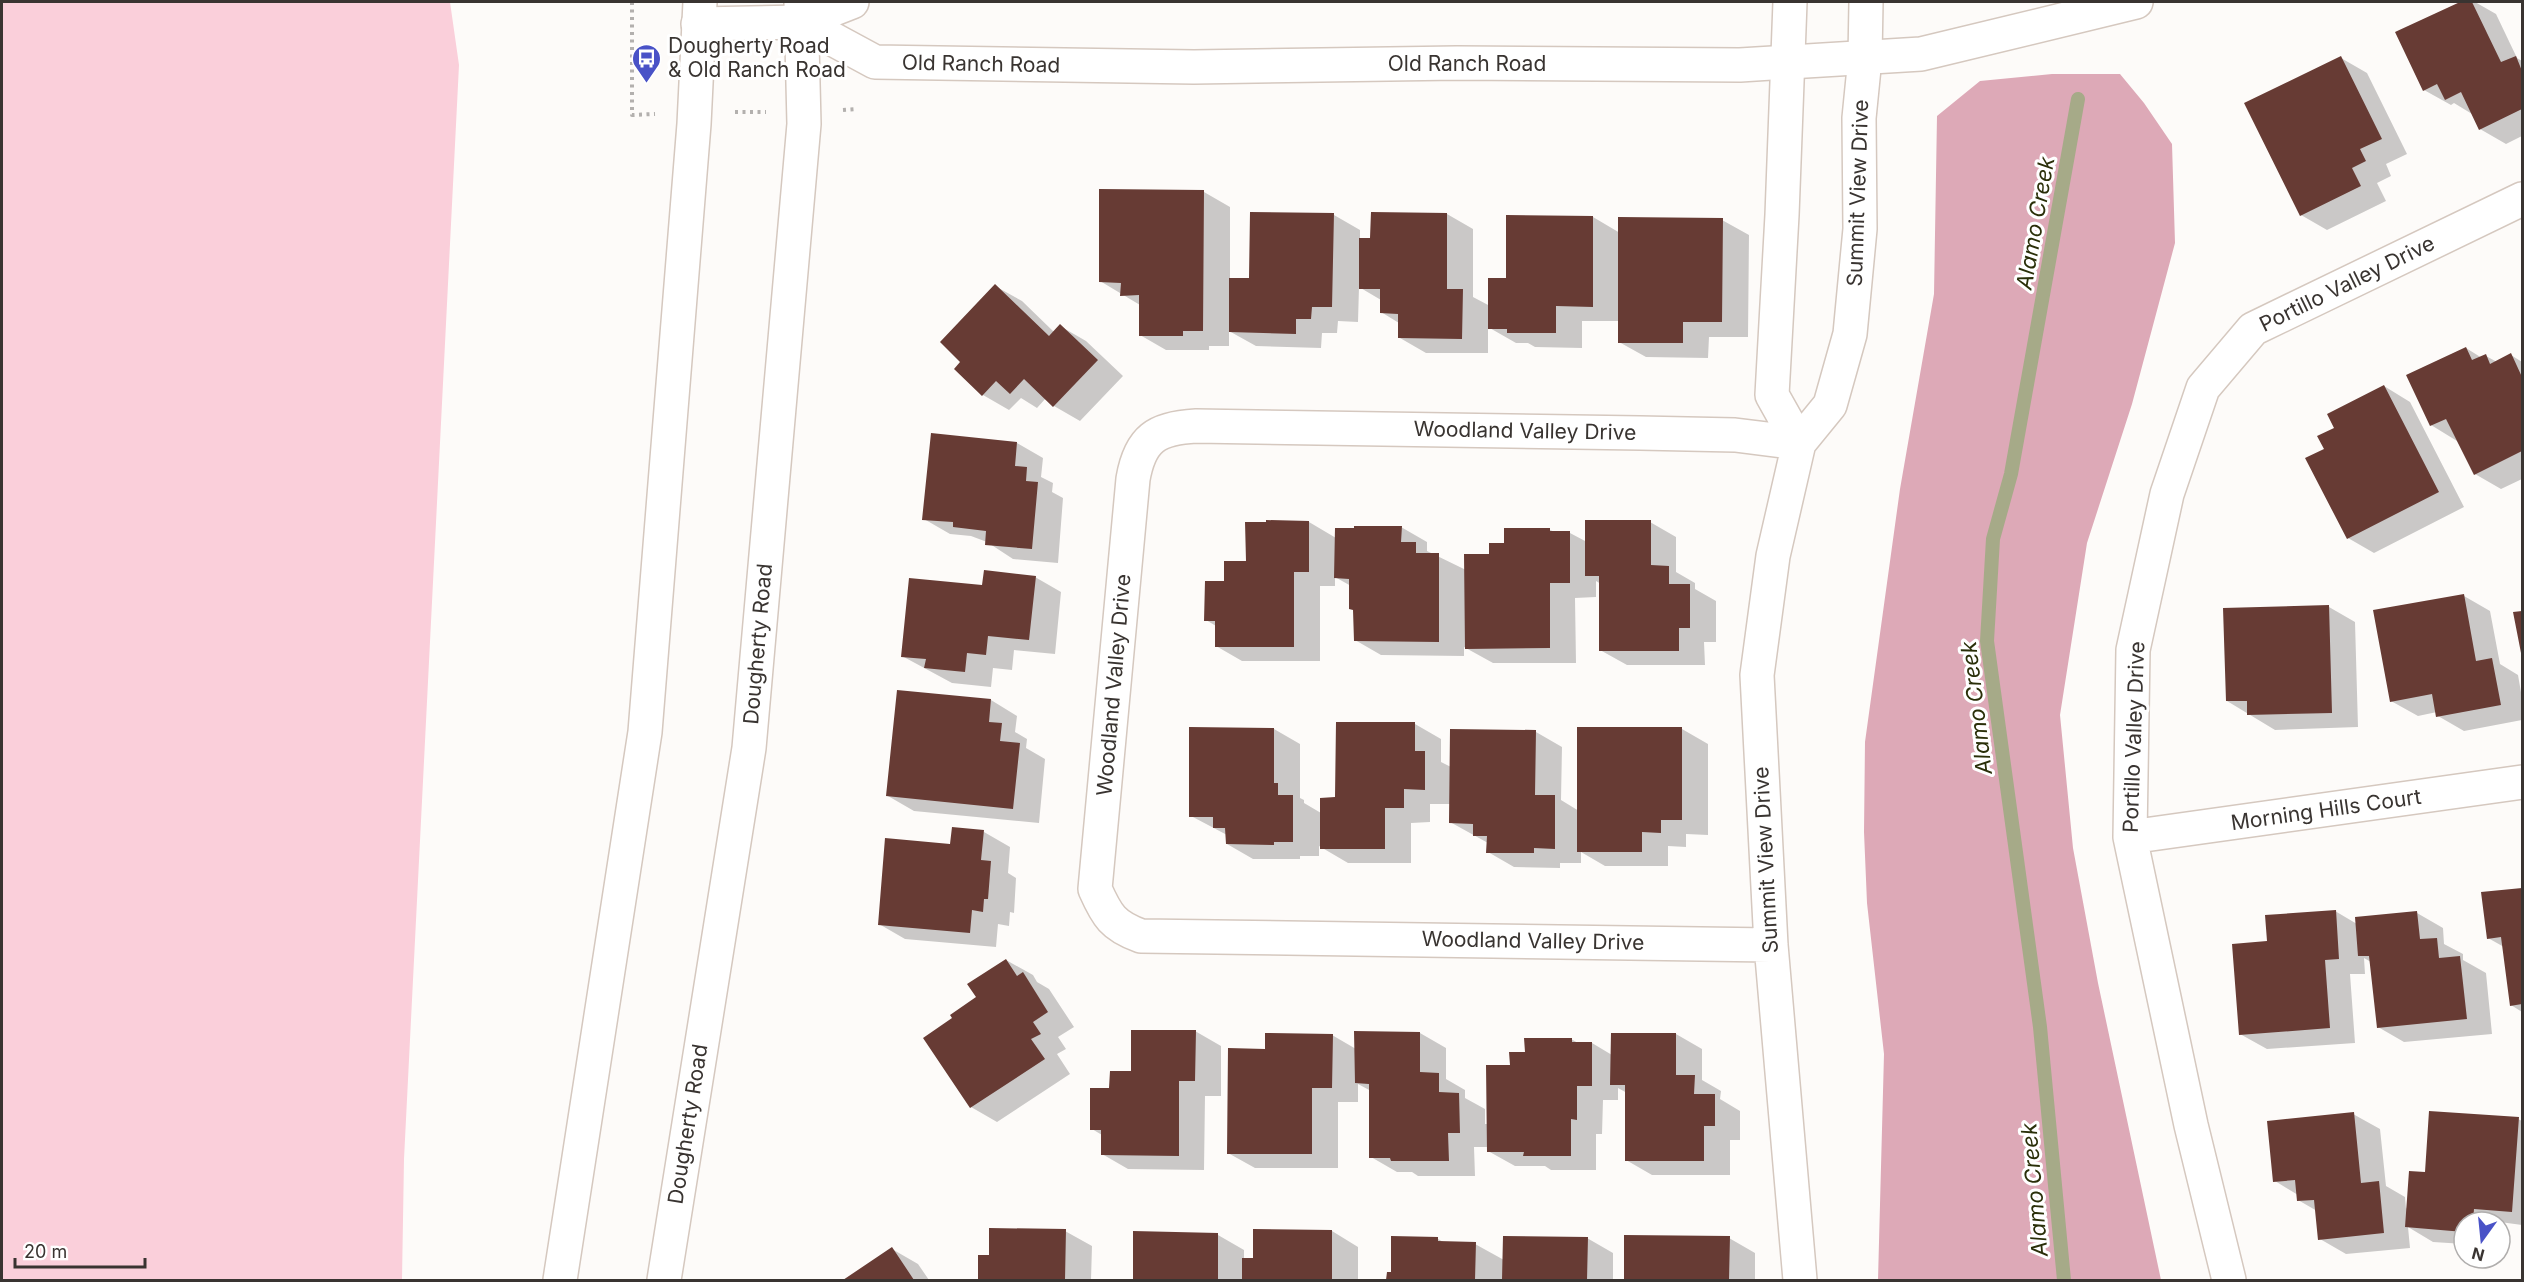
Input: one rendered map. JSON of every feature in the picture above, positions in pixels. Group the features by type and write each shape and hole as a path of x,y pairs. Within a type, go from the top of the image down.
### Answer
{"street":[{"name":"Old Ranch Road","path":"699,13 801,12 852,2"},
{"path":"1790,2 1772,395 1799,443"},
{"name":"Summit View Drive","path":"1800,1281 1771,945 1757,675 1773,556 1799,443 1830,405 1850,334 1860,229 1859,118 1865,58 1866,2"},
{"name":"Old Ranch Road","path":"801,12 875,62 1194,67 1457,63 1740,65 1921,54 2136,2"},
{"name":"Dougherty Road","path":"664,1281 749,748 803,111 801,12"},
{"path":"560,1281 645,732 694,113 699,13"},
{"name":"Portillo Valley Drive","path":"2229,1281 2191,1125 2130,837 2133,650 2167,494 2203,388 2253,329 2523,199"},
{"name":"Woodland Valley Drive","path":"1771,945 1141,936 1123,930 1106,915 1095,889 1133,479 1137,459 1150,439 1172,427 1196,426 1640,432 1735,435 1799,443"},
{"name":"Morning Hills Court","path":"2130,837 2523,782"}],"path":[{"path":"632,2 632,115 857,110"}],"shaded area":[{"path":"2,2 450,2 459,65 404,1159 402,1280 2,1280"},
{"path":"2052,74 2120,74 2144,103 2172,144 2175,243 2132,404 2087,543 2060,715 2073,848 2098,983 2161,1280 1878,1280 1884,1054 1867,903 1864,832 1865,742 1900,489 1934,294 1937,116 1980,81"}],"building":[{"path":"2460,2 2472,2 2501,62 2516,56 2522,71 2522,109 2479,130 2461,92 2445,100 2437,84 2423,91 2395,32"},
{"path":"2341,56 2382,139 2360,149 2366,161 2352,168 2361,186 2300,216 2244,103"},
{"path":"1099,189 1204,190 1203,331 1183,331 1183,336 1139,336 1139,295 1120,296 1121,283 1099,282"},
{"path":"1250,212 1334,213 1332,307 1312,307 1311,319 1296,319 1296,334 1229,332 1229,278 1249,278"},
{"path":"1371,212 1447,213 1447,289 1463,289 1462,339 1398,338 1398,314 1380,313 1380,289 1359,289 1359,238 1370,238"},
{"path":"1506,215 1593,216 1593,307 1556,306 1556,333 1507,333 1507,329 1488,329 1488,278 1506,278"},
{"path":"1618,217 1723,218 1722,322 1683,322 1683,343 1618,343"},
{"path":"995,284 1049,336 1060,324 1098,360 1053,407 1024,379 1010,394 996,381 982,396 954,369 960,362 940,342"},
{"path":"2466,347 2472,360 2486,354 2490,364 2511,353 2522,377 2522,451 2474,475 2446,419 2430,426 2406,375"},
{"path":"2384,385 2439,492 2347,539 2305,458 2324,449 2317,436 2334,428 2327,414"},
{"path":"931,433 1017,442 1015,466 1027,467 1026,481 1038,482 1032,549 985,545 986,531 953,527 953,522 922,520"},
{"path":"1266,520 1309,521 1309,572 1294,572 1294,647 1215,647 1215,621 1204,621 1205,581 1224,581 1224,561 1246,561 1245,522 1266,522"},
{"path":"1585,520 1651,520 1651,565 1669,566 1669,584 1690,584 1690,628 1679,628 1679,651 1599,651 1599,576 1585,576"},
{"path":"1354,526 1402,526 1401,542 1416,542 1416,553 1439,553 1439,642 1354,641 1353,610 1349,609 1349,579 1334,578 1335,528 1354,528"},
{"path":"1504,528 1550,528 1550,531 1570,531 1570,583 1550,583 1550,648 1465,649 1464,554 1489,554 1489,543 1504,543"},
{"path":"984,570 1036,576 1029,640 988,636 986,655 967,653 965,672 924,668 926,659 901,657 909,578 982,585"},
{"path":"2464,594 2476,661 2492,658 2501,705 2436,717 2432,694 2390,702 2373,610"},
{"path":"2329,605 2332,713 2247,715 2247,701 2226,701 2223,608"},
{"path":"2522,611 2522,653 2521,653 2513,612"},
{"path":"897,690 991,699 989,722 1002,723 1000,741 1020,743 1013,809 886,796"},
{"path":"1336,722 1415,722 1415,751 1425,751 1425,790 1404,789 1404,808 1385,808 1385,849 1320,849 1320,798 1335,797"},
{"path":"1189,727 1274,728 1274,783 1278,783 1278,795 1293,795 1293,842 1274,842 1274,845 1226,844 1225,828 1213,828 1213,817 1189,817"},
{"path":"1577,727 1682,727 1682,820 1661,820 1661,833 1642,832 1642,852 1577,852"},
{"path":"1450,729 1536,730 1535,795 1555,795 1555,849 1534,848 1534,853 1486,853 1487,836 1473,836 1473,824 1449,823"},
{"path":"952,827 984,830 981,860 991,861 988,899 984,899 983,912 972,910 970,933 878,925 885,838 950,844"},
{"path":"2522,888 2522,1004 2510,1006 2501,937 2487,939 2481,892"},
{"path":"2336,910 2339,959 2325,960 2330,1028 2239,1035 2232,944 2267,941 2265,915"},
{"path":"2417,911 2420,939 2437,938 2439,958 2460,956 2467,1019 2377,1028 2369,956 2358,956 2355,917"},
{"path":"1006,959 1017,976 1023,972 1048,1012 1033,1022 1041,1034 1031,1039 1045,1059 970,1108 923,1038 952,1018 950,1015 976,997 967,984"},
{"path":"1131,1030 1196,1030 1195,1081 1179,1081 1179,1156 1101,1155 1101,1130 1090,1130 1090,1088 1109,1088 1110,1071 1131,1071"},
{"path":"1354,1031 1420,1032 1420,1072 1439,1073 1439,1092 1459,1093 1460,1133 1448,1133 1449,1161 1391,1161 1390,1158 1369,1158 1369,1084 1355,1083"},
{"path":"1265,1033 1333,1034 1332,1088 1312,1088 1312,1154 1227,1154 1228,1048 1265,1049"},
{"path":"1611,1033 1676,1033 1676,1075 1695,1075 1694,1094 1715,1094 1715,1126 1704,1126 1704,1161 1625,1161 1625,1085 1610,1085"},
{"path":"1524,1038 1572,1038 1572,1042 1592,1042 1592,1086 1577,1086 1577,1120 1571,1119 1571,1156 1523,1156 1524,1152 1487,1152 1486,1065 1510,1065 1509,1052 1525,1052"},
{"path":"2429,1111 2519,1117 2512,1212 2512,1210 2452,1210 2452,1231 2405,1227 2409,1171 2425,1172"},
{"path":"2354,1112 2361,1183 2379,1181 2384,1233 2318,1240 2314,1200 2297,1201 2295,1180 2273,1182 2267,1121"},
{"path":"989,1228 1066,1229 1065,1280 978,1280 978,1255 989,1255"},
{"path":"1253,1229 1332,1230 1332,1280 1242,1280 1242,1258 1253,1258"},
{"path":"1133,1231 1218,1233 1218,1280 1133,1280"},
{"path":"1624,1235 1730,1236 1729,1280 1624,1280"},
{"path":"1391,1236 1438,1237 1438,1241 1476,1242 1475,1280 1386,1280 1387,1272 1391,1272"},
{"path":"1503,1236 1588,1237 1587,1280 1502,1280"},
{"path":"892,1247 914,1280 843,1280"}],"waterway":[{"name":"Alamo Creek","path":"2064,1280 2040,1027 1987,641 1993,539 2011,474 2078,99"}],"place":[{"name":"Dougherty Road & Old Ranch Road","path":"647,84"}]}
